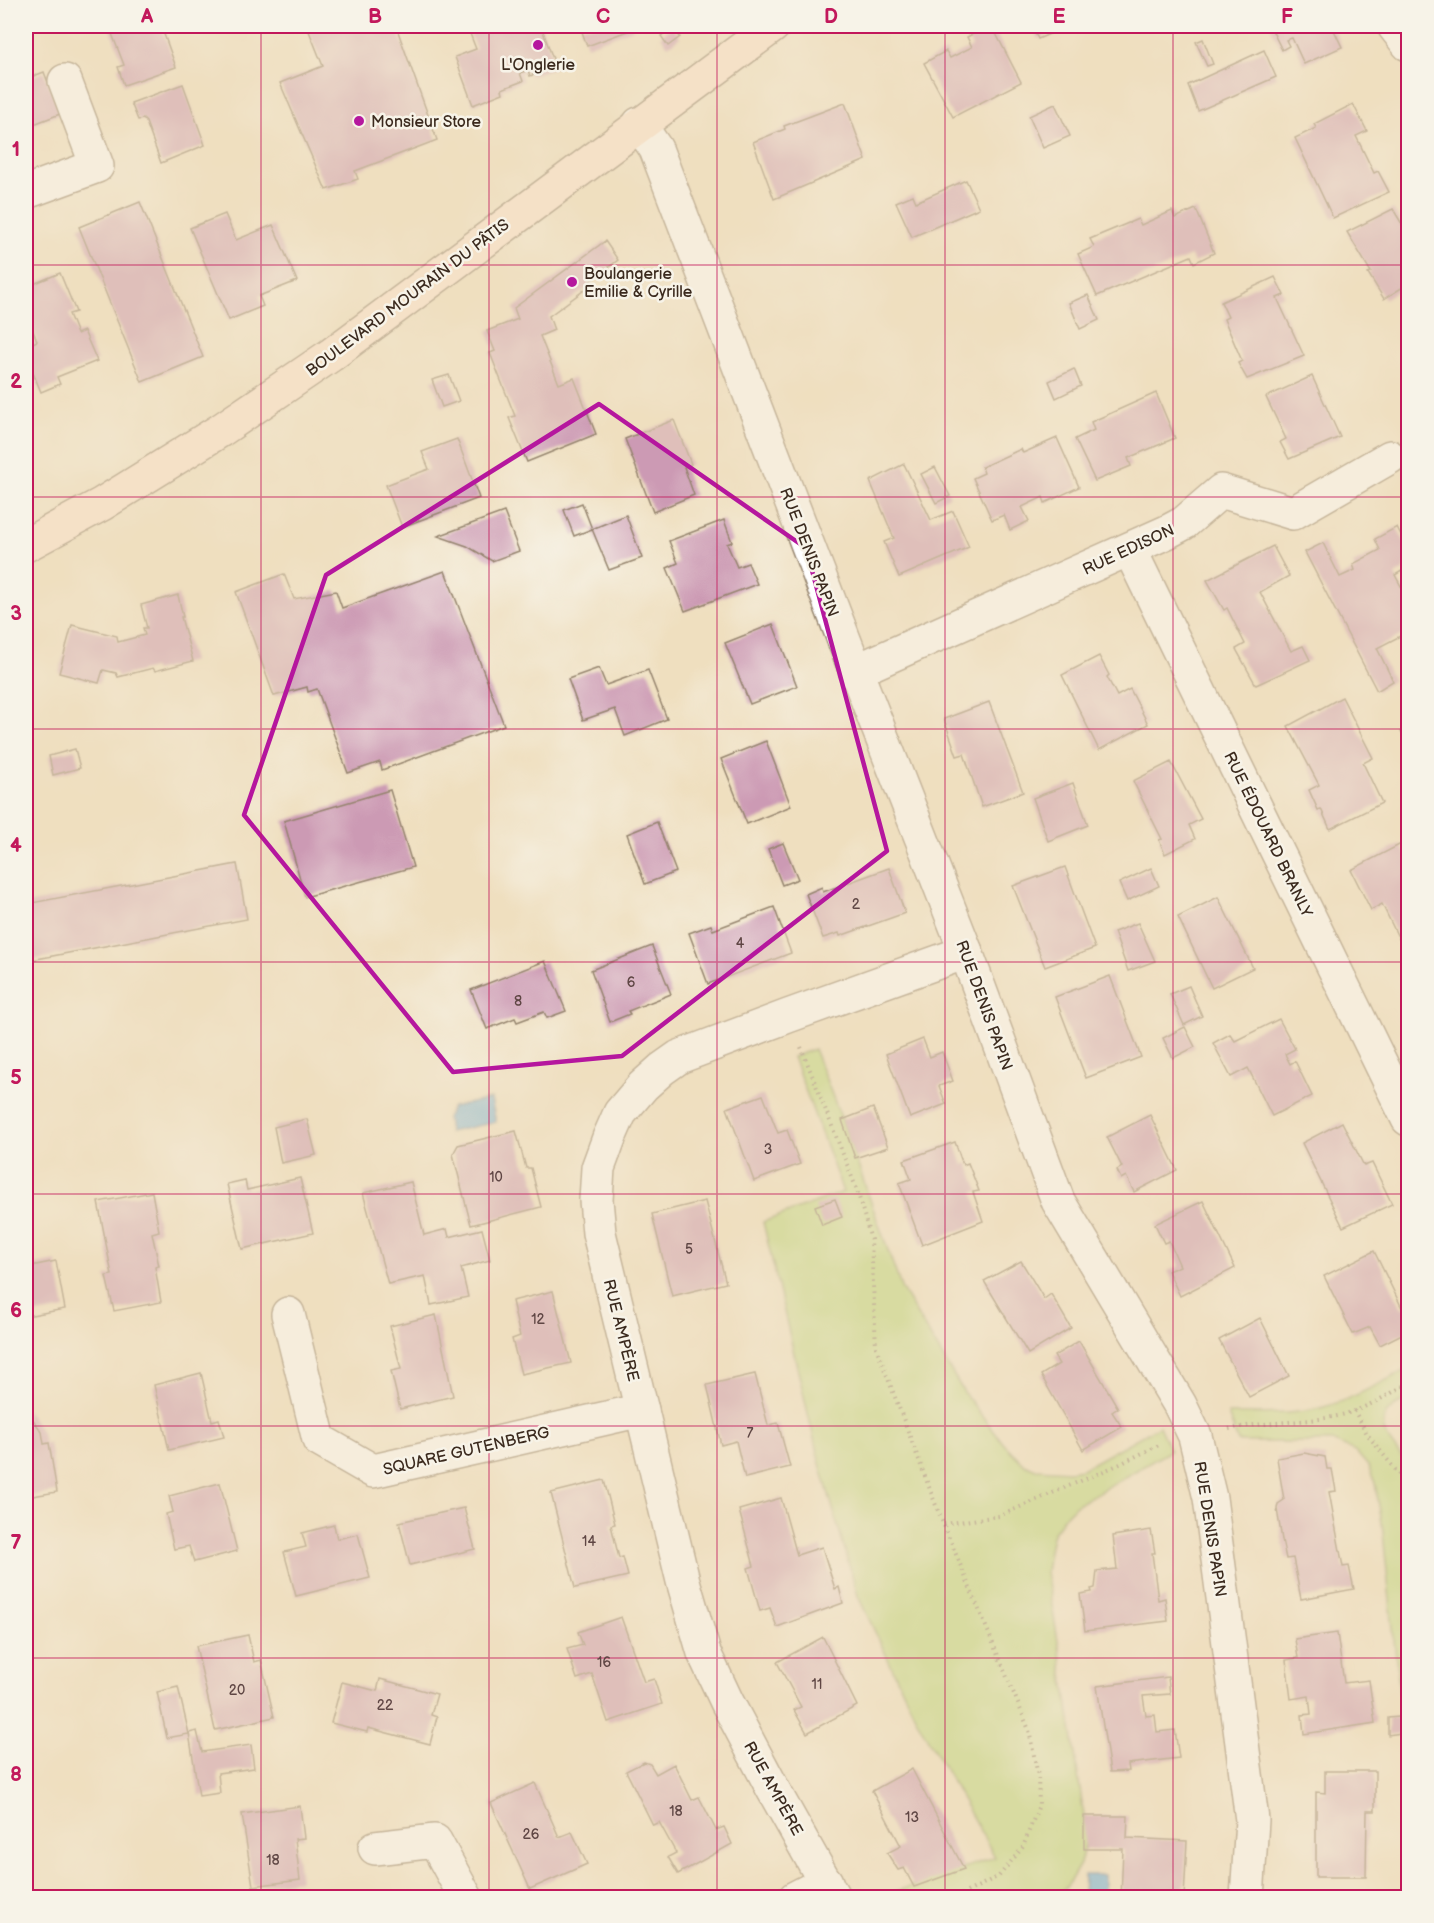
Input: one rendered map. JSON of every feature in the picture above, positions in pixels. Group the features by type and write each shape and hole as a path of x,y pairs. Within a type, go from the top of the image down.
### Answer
{"main road":[{"name":"BOULEVARD MOURAIN DU PÂTIS","path":"26,545 102,504 221,430 331,356 773,26"}],"street":[{"path":"1394,26 1408,44"},
{"path":"26,192 96,166 65,81"},
{"name":"RUE DENIS PAPIN","path":"639,124 656,149 966,952 1058,1201 1180,1405 1195,1436 1210,1498 1252,1820 1247,1898"},
{"name":"RUE EDISON","path":"856,671 1130,550 1184,523 1221,491 1293,513 1390,457"},
{"name":"RUE ÉDOUARD BRANLY","path":"1130,550 1408,1119"},
{"name":"RUE AMPÈRE","path":"830,1890 774,1791 704,1653 683,1581 599,1233 596,1200 598,1168 620,1113 643,1086 679,1057 966,952"},
{"name":"SQUARE GUTENBERG","path":"288,1314 319,1440 373,1471 642,1410"},
{"path":"375,1848 435,1841 466,1898"},
{"path":"795,1898 830,1890"}],"path":[{"path":"788,1016 860,1200 871,1240 876,1347 940,1515 1029,1730 1038,1776 1039,1805 1023,1847 999,1876 961,1895 949,1898"},
{"path":"1354,1410 1367,1434 1406,1483 1408,1491"}],"highlighted area":[{"path":"599,404 806,548 887,851 622,1056 453,1072 244,815 326,575"}],"green space":[{"path":"814,1049 842,1120 902,1290 965,1394 1004,1444 1024,1464 1036,1469 1069,1471 1082,1469 1159,1426 1170,1451 1076,1505 1063,1518 1052,1536 1046,1572 1084,1816 1085,1841 1080,1864 1067,1886 1053,1897 1023,1897 1012,1891 992,1898 880,1897 995,1857 917,1720 858,1596 819,1460 763,1222 843,1192 793,1057"},
{"path":"1408,1369 1408,1399 1388,1412 1383,1425 1393,1447 1408,1465 1407,1898 1404,1736 1382,1523 1375,1483 1368,1466 1355,1451 1334,1442 1238,1442 1228,1414 1309,1411 1354,1396"}],"water":[{"path":"491,1099 496,1122 449,1132 447,1118 452,1107"},
{"path":"1084,1875 1104,1875 1104,1897 1083,1897"}],"building":[{"path":"109,26 161,26 176,67 124,85 118,67 124,65"},
{"path":"307,26 396,26 437,140 355,171 358,179 326,190 280,83 323,66"},
{"path":"467,26 541,26 556,67 530,76 528,70 520,73 523,81 502,89 503,93 473,105 455,57 476,49"},
{"path":"580,26 632,26 633,29 587,46"},
{"path":"992,26 1021,82 953,117 924,63 946,51 950,58 972,47 967,37"},
{"path":"1032,26 1068,26 1038,39"},
{"path":"1270,26 1332,26 1342,47 1304,64 1292,38 1286,40 1289,46 1282,50"},
{"path":"672,27 680,37 668,46 661,36"},
{"path":"1203,39 1213,64 1207,66 1196,42"},
{"path":"1264,50 1276,77 1198,111 1188,85"},
{"path":"44,72 60,114 26,127 26,79"},
{"path":"183,84 205,145 161,163 146,122 143,119 138,120 131,103"},
{"path":"845,103 866,160 774,199 753,142 785,129 784,126"},
{"path":"1055,104 1070,136 1043,148 1029,116"},
{"path":"1353,104 1367,131 1356,136 1374,173 1378,171 1389,192 1333,218 1295,138 1316,128 1314,124"},
{"path":"966,180 979,208 912,237 896,202 913,195 916,202"},
{"path":"140,202 203,357 142,382 79,227"},
{"path":"1196,209 1214,253 1194,263 1191,256 1097,296 1078,254 1094,247 1090,239 1138,219 1141,225 1172,211 1175,218"},
{"path":"1393,209 1408,234 1408,284 1384,299 1347,232"},
{"path":"225,214 236,240 273,225 297,281 259,296 263,306 229,320 190,228"},
{"path":"605,241 618,260 589,282 591,285 549,316 554,330 540,336 559,384 574,378 596,434 527,462 509,418 515,416 490,353 495,351 487,331 518,319 514,308"},
{"path":"60,273 76,312 69,314 77,334 84,331 97,361 57,377 60,384 41,392 26,356 26,346 37,341 26,312 26,287"},
{"path":"1275,277 1284,295 1277,298 1304,356 1247,379 1238,363 1242,361 1224,319 1228,317 1221,302"},
{"path":"1088,295 1099,320 1080,329 1069,303"},
{"path":"1074,369 1081,386 1056,398 1049,381"},
{"path":"449,375 459,401 442,407 432,380"},
{"path":"1312,376 1340,437 1289,459 1280,442 1286,439 1266,397"},
{"path":"1156,393 1175,438 1128,458 1131,466 1095,481 1075,439 1094,430 1091,422"},
{"path":"674,420 691,464 684,467 694,495 653,512 625,439"},
{"path":"1057,438 1079,487 1045,503 1043,497 1022,507 1029,521 1010,530 1004,515 992,520 973,478 984,473 982,467 1021,449 1023,453"},
{"path":"457,439 479,498 402,527 386,485 429,469 422,452"},
{"path":"904,464 931,520 953,511 969,547 899,577 884,542 894,538 870,481"},
{"path":"935,467 950,496 936,503 921,474"},
{"path":"582,503 592,529 574,536 564,510"},
{"path":"504,512 519,551 492,561 467,546 438,536"},
{"path":"626,515 642,558 609,570 592,529"},
{"path":"724,520 732,542 727,544 737,567 748,563 757,584 685,611 667,568 678,563 669,541"},
{"path":"1397,527 1408,549 1405,569 1395,575 1408,599 1408,632 1377,648 1393,681 1377,691 1305,552 1323,543 1340,577 1355,570 1353,564 1380,550 1375,539"},
{"path":"1273,546 1289,576 1260,592 1291,651 1303,646 1310,660 1256,685 1236,649 1245,644 1227,608 1224,610 1207,580"},
{"path":"445,571 504,725 382,770 380,762 348,773 317,689 308,692 307,687 274,696 236,592 284,574 294,599 336,591 342,608"},
{"path":"178,595 183,617 181,617 193,661 155,671 153,668 118,677 116,673 103,670 99,683 59,673 72,625 117,636 118,642 145,635 143,628 147,628 141,605"},
{"path":"773,624 797,686 750,704 725,643"},
{"path":"1099,656 1117,696 1130,689 1148,724 1099,750 1062,675"},
{"path":"599,668 606,685 648,670 667,719 625,736 615,709 583,720 568,679"},
{"path":"1342,697 1373,758 1363,763 1382,803 1330,829 1309,790 1319,785 1288,726"},
{"path":"989,702 1023,792 982,807 964,754 957,756 944,719"},
{"path":"1408,728 1408,745 1401,732"},
{"path":"766,741 791,806 747,824 721,759"},
{"path":"75,749 80,768 53,775 49,756"},
{"path":"1171,762 1201,819 1189,825 1195,839 1165,854 1159,840 1162,839 1133,781"},
{"path":"1073,783 1088,825 1048,841 1033,798"},
{"path":"390,790 413,867 305,897 284,821"},
{"path":"657,822 676,872 645,884 627,834"},
{"path":"783,843 798,879 782,885 768,849"},
{"path":"1401,844 1408,859 1408,934 1399,939 1382,904 1371,910 1351,870"},
{"path":"237,864 247,919 26,961 26,904"},
{"path":"1065,867 1095,948 1045,967 1013,886"},
{"path":"889,868 905,913 840,936 839,933 823,938 806,894 822,887 823,892"},
{"path":"1151,868 1159,886 1127,901 1119,883"},
{"path":"1218,897 1253,968 1212,988 1178,917"},
{"path":"774,907 791,953 708,984 689,933 711,925 713,930"},
{"path":"1138,923 1155,961 1128,971 1114,932"},
{"path":"652,946 671,994 628,1011 630,1014 610,1022 591,970"},
{"path":"545,961 566,1011 547,1018 544,1012 517,1022 515,1018 487,1029 471,990"},
{"path":"1110,976 1141,1057 1086,1078 1055,997"},
{"path":"1189,986 1202,1016 1184,1025 1170,994"},
{"path":"1279,1019 1295,1049 1285,1054 1290,1064 1295,1061 1312,1096 1272,1116 1248,1068 1231,1077 1213,1043 1230,1034 1235,1041"},
{"path":"1185,1027 1195,1047 1173,1058 1163,1038"},
{"path":"923,1039 930,1057 942,1052 953,1081 939,1086 946,1104 910,1118 886,1054"},
{"path":"763,1095 778,1133 787,1130 800,1164 754,1181 727,1108"},
{"path":"873,1108 888,1147 855,1158 842,1120"},
{"path":"1150,1115 1177,1170 1134,1192 1126,1176 1121,1179 1117,1170 1122,1167 1107,1137"},
{"path":"307,1119 316,1155 281,1163 274,1127"},
{"path":"1342,1122 1364,1166 1372,1163 1392,1204 1343,1227 1302,1143"},
{"path":"516,1131 526,1168 531,1168 541,1207 471,1225 453,1154 458,1145"},
{"path":"955,1142 963,1165 968,1163 979,1191 973,1192 983,1221 922,1245 899,1183 911,1179 904,1160"},
{"path":"300,1178 313,1233 242,1249 227,1184 245,1180 247,1190"},
{"path":"411,1182 424,1235 447,1229 449,1237 482,1229 490,1260 461,1268 468,1297 431,1305 425,1276 388,1284 363,1193"},
{"path":"152,1192 159,1231 152,1233 159,1266 155,1267 161,1302 114,1311 106,1276 112,1275 98,1202"},
{"path":"26,1197 31,1218 26,1219"},
{"path":"835,1199 842,1217 822,1225 815,1206"},
{"path":"705,1201 726,1283 672,1296 652,1214"},
{"path":"1203,1201 1235,1268 1180,1296 1168,1271 1180,1266 1169,1241 1164,1243 1155,1224"},
{"path":"26,1245 31,1266 56,1261 65,1309 26,1316"},
{"path":"1374,1251 1402,1308 1406,1306 1408,1311 1408,1331 1380,1345 1370,1327 1353,1334 1324,1276"},
{"path":"1021,1261 1044,1299 1051,1294 1071,1328 1028,1354 984,1281"},
{"path":"553,1291 571,1363 521,1374 512,1339 520,1336 512,1301"},
{"path":"436,1315 453,1396 400,1409 391,1371 401,1369 390,1326"},
{"path":"1260,1318 1289,1376 1249,1397 1219,1340"},
{"path":"1079,1341 1118,1408 1112,1412 1122,1427 1083,1450 1041,1375 1059,1364 1054,1356"},
{"path":"201,1373 212,1421 219,1419 224,1437 169,1450 154,1385"},
{"path":"755,1374 768,1425 778,1423 790,1467 745,1478 736,1441 721,1445 707,1385"},
{"path":"26,1410 42,1432 44,1444 49,1443 57,1492 26,1497"},
{"path":"1304,1453 1325,1457 1327,1469 1332,1469 1336,1491 1329,1492 1343,1567 1349,1566 1354,1589 1301,1599 1293,1558 1286,1559 1282,1540 1277,1509 1278,1504 1284,1500 1277,1458"},
{"path":"604,1480 615,1524 611,1525 619,1558 623,1557 628,1576 575,1588 551,1493"},
{"path":"220,1483 237,1551 194,1562 189,1546 174,1549 166,1514 173,1512 169,1496"},
{"path":"781,1498 797,1555 822,1547 835,1589 839,1587 843,1603 777,1627 770,1608 760,1611 748,1568 754,1566 739,1510"},
{"path":"464,1508 475,1549 410,1565 399,1522"},
{"path":"334,1525 337,1539 358,1534 370,1578 296,1596 284,1552 306,1547 302,1533"},
{"path":"1151,1530 1158,1600 1165,1598 1168,1621 1085,1631 1080,1594 1092,1592 1091,1589 1095,1588 1097,1571 1117,1569 1113,1536"},
{"path":"621,1617 644,1682 654,1679 662,1704 608,1722 592,1674 577,1679 567,1649 583,1645 578,1632"},
{"path":"1337,1633 1344,1683 1369,1680 1375,1723 1304,1734 1302,1715 1311,1714 1309,1696 1291,1699 1286,1660 1298,1658 1295,1639"},
{"path":"248,1635 254,1662 261,1660 274,1717 215,1730 196,1646"},
{"path":"823,1637 857,1706 807,1733 794,1710 801,1707 777,1662"},
{"path":"1168,1677 1170,1694 1143,1696 1146,1716 1155,1715 1157,1732 1175,1730 1179,1758 1128,1764 1129,1771 1110,1772 1097,1686"},
{"path":"380,1679 437,1694 431,1715 437,1717 430,1744 368,1728 367,1732 331,1723 342,1682 377,1691"},
{"path":"178,1687 189,1734 167,1738 157,1692"},
{"path":"1399,1717 1401,1733 1388,1735 1388,1718"},
{"path":"197,1731 202,1752 251,1745 254,1768 218,1773 220,1793 199,1796 189,1733"},
{"path":"644,1762 650,1764 656,1774 674,1764 692,1800 699,1797 716,1830 724,1827 732,1844 678,1874 668,1857 676,1853 659,1822 653,1825 626,1771"},
{"path":"912,1769 964,1869 914,1887 904,1868 898,1870 887,1853 901,1846 872,1791"},
{"path":"1325,1771 1375,1771 1375,1811 1367,1811 1366,1877 1316,1877 1316,1792 1325,1793"},
{"path":"535,1783 559,1837 572,1832 587,1864 530,1889 491,1803"},
{"path":"300,1806 304,1838 295,1839 300,1880 253,1886 242,1814"},
{"path":"1084,1816 1128,1816 1127,1838 1187,1841 1184,1898 1121,1898 1123,1849 1084,1849"},
{"path":"1345,1892 1387,1894 1387,1898 1345,1898"}],"place":[{"name":"L'Onglerie","path":"538,45"},
{"name":"Monsieur Store","path":"359,121"},
{"name":"Boulangerie Emilie & Cyrille","path":"572,282"}]}
